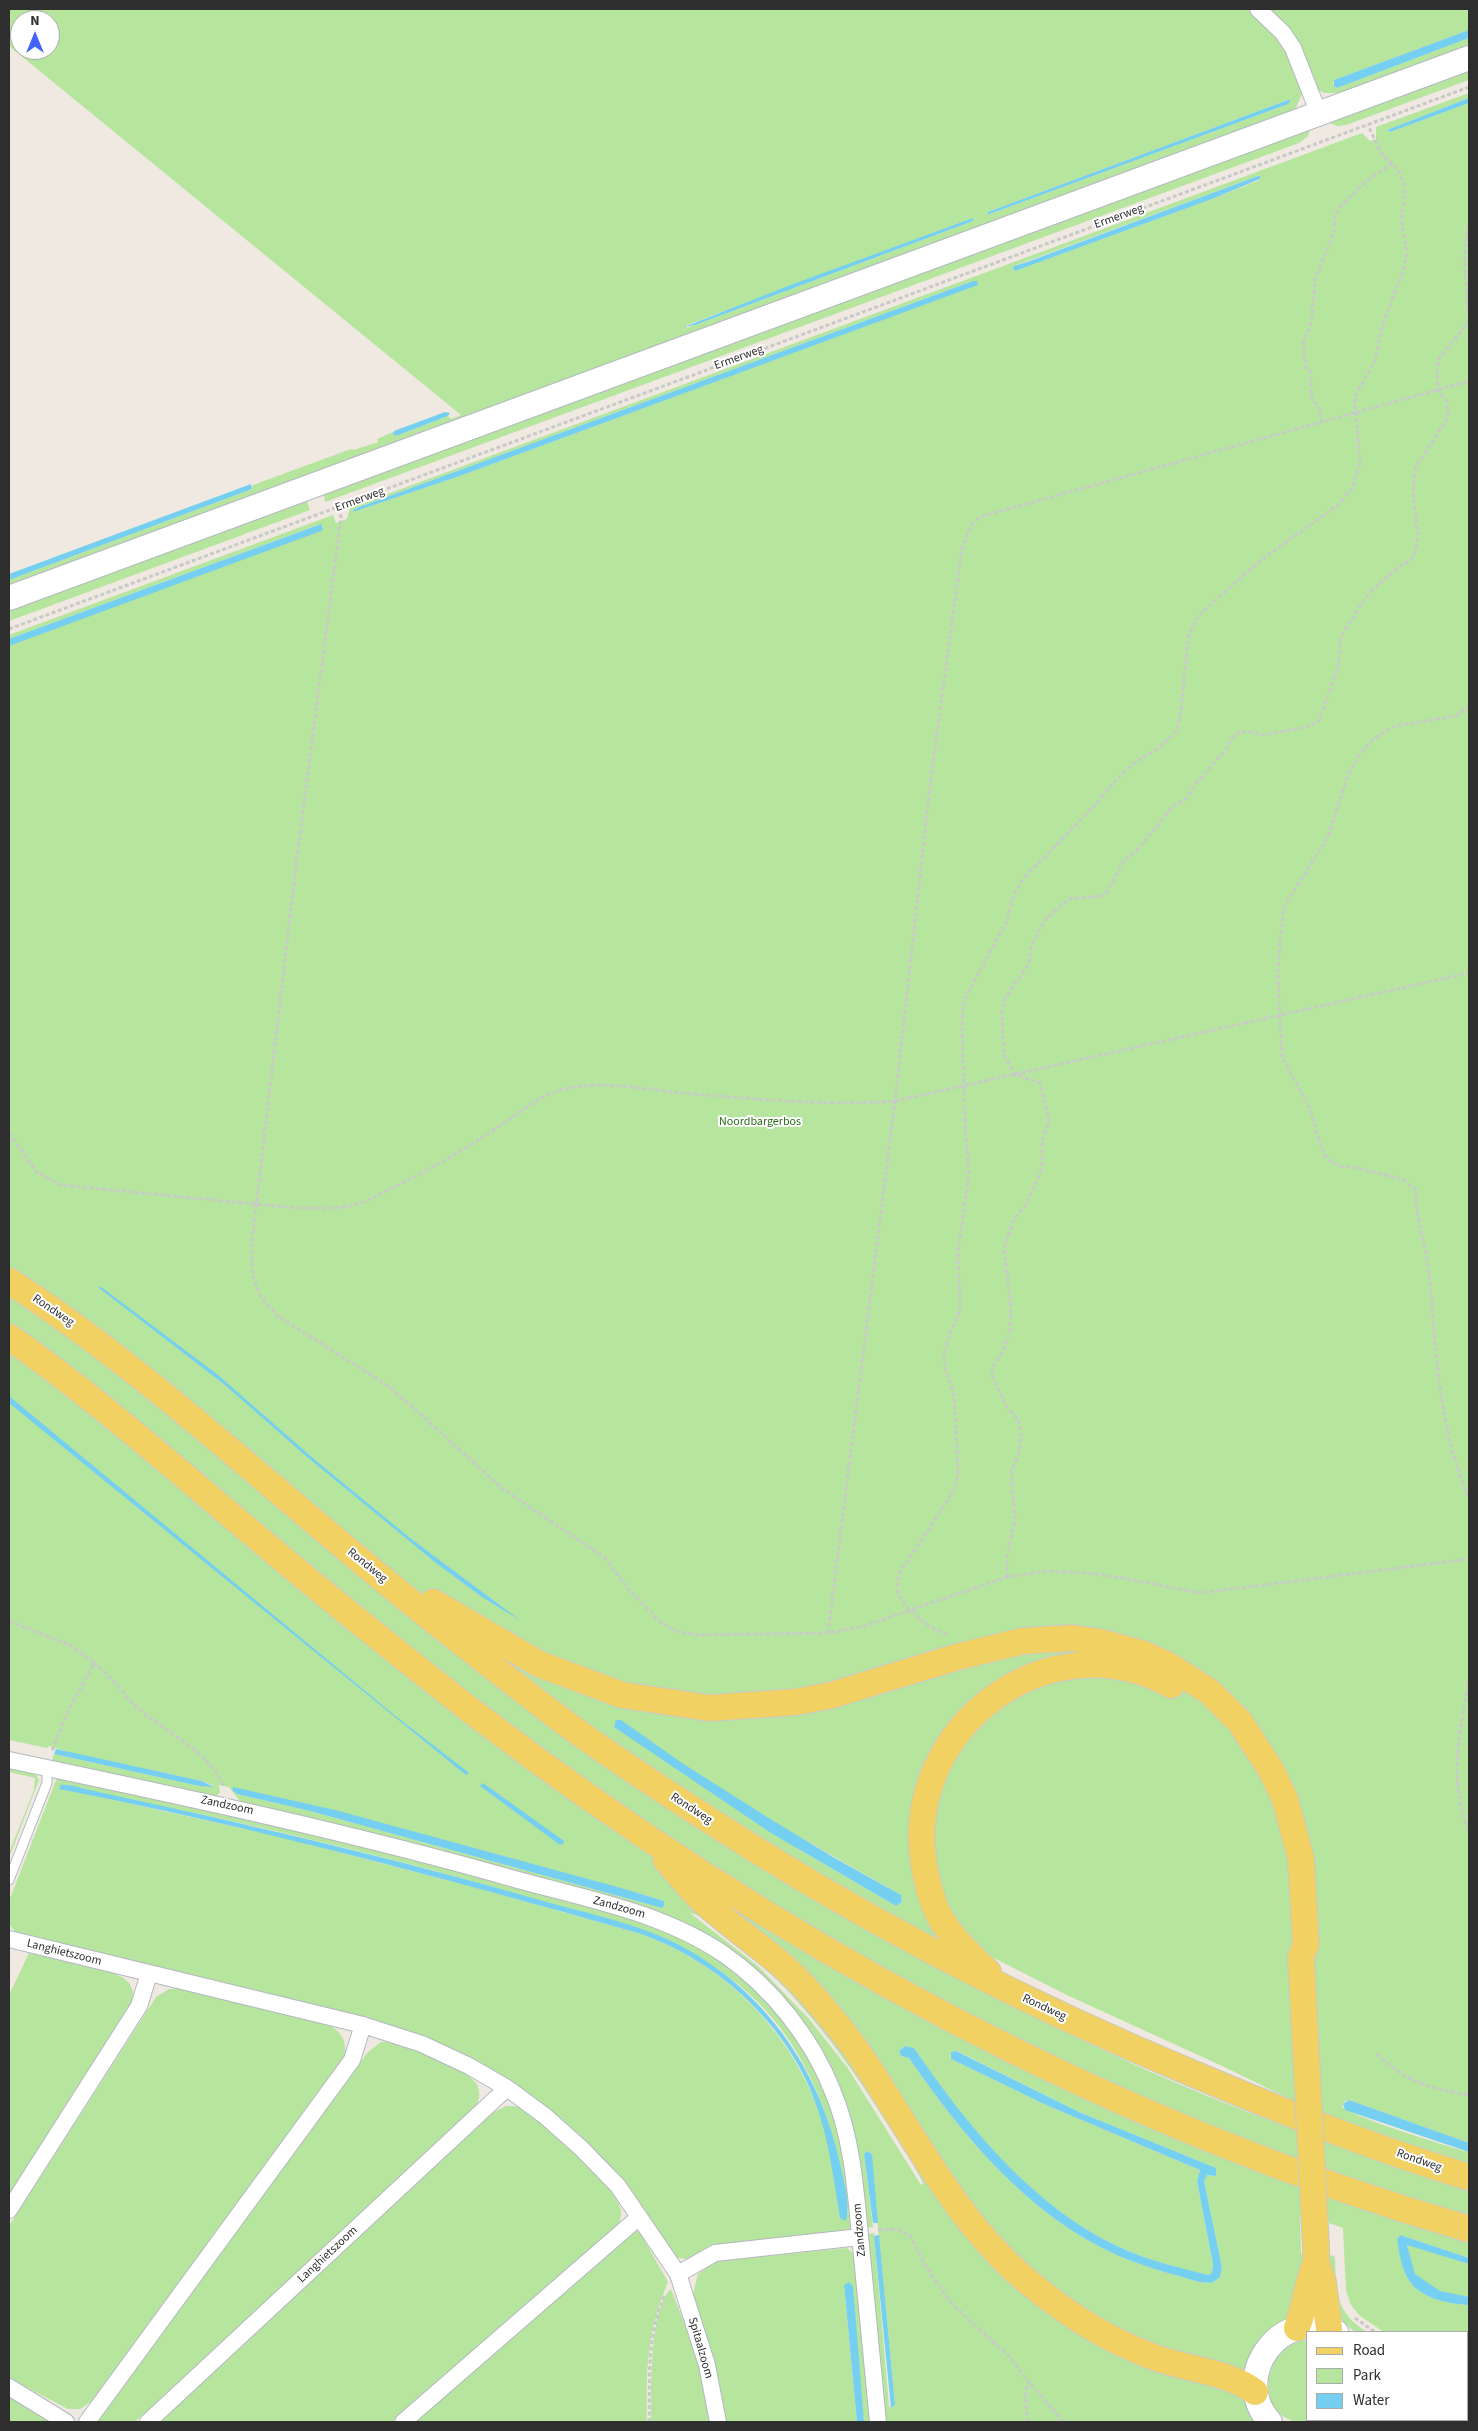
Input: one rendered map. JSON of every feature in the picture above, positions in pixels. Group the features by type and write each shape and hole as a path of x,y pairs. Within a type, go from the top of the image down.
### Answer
{"main road":[{"name":"Rondweg","path":"9,1281 120,1360 234,1452 343,1547 557,1716 652,1783 754,1850 917,1944 1007,1990 1142,2053 1288,2114 1469,2177"},
{"path":"9,1337 73,1386 292,1566 472,1710 646,1838 854,1966 929,2008 1073,2080 1262,2159 1407,2211 1469,2229"},
{"path":"343,1547 539,1664 622,1695 709,1708 796,1702 832,1696 957,1656 1023,1641 1072,1638 1100,1642 1144,1654 1168,1665 1210,1692 1240,1722 1271,1770 1288,1808 1301,1859 1300,1947 1316,2254 1333,2330"},
{"path":"1007,1990 961,1946 941,1918 928,1888 920,1844 924,1798 933,1773 945,1749 968,1718 1006,1688 1044,1672 1061,1669 1097,1666 1142,1672 1182,1691 1211,1713 1234,1739 1267,1795 1278,1826 1300,1947"},
{"path":"646,1838 702,1900 756,1942 809,1992 862,2059 950,2197 970,2223 1012,2268 1065,2310 1125,2345 1152,2356 1236,2381 1255,2392"},
{"path":"1297,2328 1305,2304 1307,2283 1316,2254"}],"street":[{"path":"1258,9 1283,33 1294,48 1319,114"},
{"path":"9,598 1469,58"},
{"name":"Zandzoom","path":"9,1760 224,1805 358,1836 661,1921 724,1955 757,1981 789,2015 813,2050 834,2092 851,2157 878,2422"},
{"name":"Langhietszoom","path":"9,1939 363,2025 422,2044 469,2066 507,2088 545,2116 581,2148 618,2186 679,2277"},
{"path":"9,2210 139,2006 149,1974"},
{"path":"87,2422 352,2060 363,2025"},
{"name":"Langhietszoom","path":"148,2422 507,2088"},
{"path":"403,2422 638,2218"},
{"path":"679,2277 715,2254 860,2234"},
{"name":"Spitaalzoom","path":"679,2277 707,2366 718,2422"},
{"path":"1270,2422 1258,2405 1255,2392 1257,2367 1269,2345 1282,2334 1297,2328 1313,2326 1333,2330"},
{"path":"9,2387 66,2422"}],"lane":[{"path":"9,1880 46,1783 47,1768"}],"path":[{"name":"Ermerweg","path":"9,629 1469,87"},
{"path":"950,1635 929,1626 912,1611 898,1593 899,1574 955,1488 958,1472 955,1408 953,1392 945,1368 944,1354 949,1334 957,1319 960,1307 958,1252 969,1174 965,1127 962,1021 964,1000 1007,922 1019,885 1034,866 1134,763 1160,747 1177,731 1182,702 1188,638 1199,615 1260,562 1306,530 1348,496 1355,482 1360,464 1356,394 1375,361 1382,326 1406,259 1401,218 1404,186 1398,171 1377,146 1368,124"},
{"path":"1322,423 1320,410 1311,397 1311,372 1306,368 1303,352 1303,344 1311,324 1316,276 1334,233 1335,215 1340,206 1362,185 1391,164"},
{"path":"1007,1576 1007,1557 1015,1519 1011,1472 1022,1435 1018,1419 1008,1409 992,1376 993,1367 1004,1350 1010,1330 1011,1308 1004,1248 1014,1219 1026,1205 1042,1169 1042,1142 1049,1120 1040,1083 1015,1074 1004,1056 1002,1010 1006,997 1029,964 1030,946 1045,920 1069,899 1103,896 1124,861 1139,848 1173,806 1185,800 1229,746 1232,738 1239,732 1264,735 1306,727 1319,721 1338,666 1341,636 1369,593 1398,567 1411,560 1416,549 1418,534 1413,496 1415,469 1448,417 1447,402 1438,390 1437,370 1439,359 1469,321 1465,244 1469,224"},
{"path":"828,1632 896,1101 931,778 962,548 973,522 983,516 1356,414 1469,381"},
{"path":"338,508 341,517 297,858 251,1250 253,1275 262,1299 279,1317 390,1387 479,1470 604,1557 630,1592 660,1622 676,1631 697,1635 828,1632 861,1627 912,1611 1007,1576 1047,1571 1088,1573 1200,1592 1469,1559"},
{"path":"1469,706 1456,716 1395,726 1374,738 1358,757 1348,777 1328,837 1285,905 1280,937 1279,962 1282,1056 1310,1109 1321,1146 1328,1159 1340,1166 1358,1168 1402,1179 1416,1190 1416,1212 1428,1269 1436,1369 1456,1469 1469,1499"},
{"path":"9,1132 36,1171 60,1185 318,1208 352,1205 369,1199 455,1155 538,1100 563,1090 585,1085 849,1104 896,1101 1469,973"},
{"path":"9,1621 72,1646 108,1673 140,1709 199,1755 212,1769 222,1783 226,1794 224,1805"},
{"path":"47,1768 67,1712 94,1663"},
{"path":"1469,1679 1456,1767 1464,1818 1469,1831"},
{"path":"1377,2054 1392,2069 1403,2076 1442,2090 1469,2094"},
{"path":"860,2234 898,2230 910,2236 930,2273 952,2304 1010,2357 1029,2383 1064,2422"},
{"path":"649,2422 648,2378 654,2330 667,2289 679,2277"},
{"path":"1027,2422 1025,2390 1029,2383"}],"green space":[{"path":"9,9 1250,9 1268,25 1282,42 1302,94 1295,110 9,588 9,580 252,489 253,485 351,449 354,450 378,442 377,439 393,432 396,436 448,416 451,419 461,415 26,60 60,60 60,10 10,10 10,47","holes":["1288,100 1285,105 987,215 988,212","973,218 973,221 687,328 687,325"]},
{"path":"1266,9 1469,9 1469,30 1334,80 1333,84 1337,88 1469,38 1469,45 1341,93 1324,93 1315,88"},
{"path":"1469,67 1469,80 1346,125 1337,126 1327,122"},
{"name":"Noordbargerbos","path":"1469,93 1469,98 1387,130 1390,132 1469,103 1469,2143 1349,2100 1344,2102 1342,2106 1379,2123 1469,2152 1469,2165 1327,2117 1220,2065 1069,1996 978,1950 960,1936 945,1915 929,1906 937,1923 956,1950 954,1951 799,1864 802,1893 929,1963 1057,2028 1144,2069 1224,2103 1346,2148 1469,2190 1469,2218 1386,2191 1244,2140 1133,2093 991,2026 806,1926 809,1955 888,1999 1049,2080 1214,2152 1383,2215 1469,2243 1469,2258 1400,2235 1397,2239 1405,2273 1418,2290 1425,2295 1443,2301 1469,2305 1469,2369 1468,2331 1382,2331 1360,2316 1351,2305 1346,2291 1343,2228 1300,2213 1301,2254 1305,2254 1305,2258 1300,2293 1295,2310 1288,2319 1261,2341 1249,2363 1246,2376 1172,2357 1131,2341 1079,2313 1027,2274 994,2242 963,2205 874,2066 827,2004 812,1988 784,1973 736,1934 785,1978 838,2037 945,2202 981,2246 1009,2274 1058,2314 1113,2347 1167,2369 1231,2388 1244,2397 1260,2422 883,2422 865,2234 874,2233 889,2406 891,2408 895,2405 871,2153 867,2151 864,2154 873,2227 864,2228 860,2176 855,2145 845,2108 830,2073 812,2040 789,2009 764,1981 735,1957 703,1936 669,1919 611,1899 344,1828 242,1804 229,1787 219,1785 220,1792 215,1798 51,1763 54,1754 199,1786 214,1786 203,1781 75,1754 49,1746 47,1748 9,1740 9,645 323,528 318,525 9,639 9,635 333,515 336,523 347,519 350,508 1362,133 1370,141 1376,139 1376,127","holes":["1260,176 1260,180 1212,199 1015,271 1013,269 1014,266","973,281 977,281 977,285 457,477 353,512 354,509","232,1788 394,1827 662,1900 664,1906 662,1908 310,1811 237,1794","796,1835 901,1895 902,1902 896,1906 798,1849","690,1913 701,1917 711,1924 755,1959 778,1980 819,2026 856,2076 916,2169 923,2183 921,2185 847,2067 809,2019 758,1966","905,2046 914,2048 975,2130 1022,2179 1047,2201 1103,2239 1141,2256 1194,2272 1208,2275 1212,2273 1213,2264 1197,2181 1200,2170 1046,2105 951,2059 952,2052 957,2051 1079,2112 1216,2168 1216,2176 1207,2175 1204,2181 1222,2267 1220,2277 1212,2283 1199,2282 1139,2264 1087,2240 1056,2220 1001,2172 952,2117 909,2058 901,2056 899,2051"]},
{"path":"1311,127 1308,136 1299,143 325,502 324,495 329,490"},
{"path":"306,499 310,510 9,621 9,609"},
{"path":"9,1764 33,1770 39,1780 9,1858 9,1853 34,1790 35,1778 9,1772"},
{"path":"58,1775 235,1813 616,1912 687,1940 735,1970 763,1995 807,2052 836,2117 854,2225 845,2233 692,2260 673,2257 600,2157 578,2134 541,2103 484,2066 16,1933 9,1924 9,1901","holes":["67,1785 223,1819 452,1875 612,1921 665,1940 690,1953 740,1986 763,2008 784,2033 801,2060 827,2118 843,2180 848,2212 840,2218 837,2190 823,2122 805,2079 789,2051 770,2025 748,2001 724,1980 697,1961 669,1946 638,1933 473,1887 277,1836 59,1788"]},
{"path":"29,1953 96,1968 120,1976 131,1986 133,2003 9,2198 9,1995"},
{"path":"169,1989 180,1989 327,2024 340,2033 345,2046 344,2057 92,2401 80,2409 68,2409 9,2378 9,2226 156,1997"},
{"path":"381,2042 402,2045 416,2050 446,2063 470,2077 478,2086 479,2092 479,2099 475,2108 135,2422 96,2422 368,2052"},
{"path":"506,2106 521,2108 531,2114 560,2138 605,2184 615,2197 621,2210 620,2220 612,2232 392,2422 158,2422 493,2113"},
{"path":"638,2229 668,2282 656,2318 649,2351 647,2422 415,2422"},
{"path":"1407,2244 1469,2264 1469,2297 1446,2293 1423,2283 1413,2271"},
{"path":"847,2248 857,2256 873,2422 864,2422 851,2283 844,2286 857,2422 726,2422 714,2360 692,2298 698,2274 716,2261"},
{"path":"1328,2254 1335,2257 1337,2291 1343,2309 1356,2324 1366,2331 1354,2331 1346,2324 1335,2307 1330,2287"},
{"path":"671,2289 697,2356 711,2422 651,2422 655,2332 664,2299"},
{"path":"1306,2340 1306,2421 1331,2421 1295,2422 1280,2413 1272,2403 1269,2377 1274,2364 1282,2353 1293,2344"},
{"path":"1469,2381 1469,2422 1393,2422 1468,2421"},
{"path":"9,2395 55,2422 9,2422"}],"water":[{"path":"1469,30 1469,38 1337,88 1334,86 1334,80"},
{"path":"1469,98 1469,103 1390,132 1387,130"},
{"path":"1291,100 1288,104 987,215 988,212"},
{"path":"1260,176 1260,179 1212,199 1015,271 1013,269 1014,266"},
{"path":"973,218 973,221 695,325 684,327 788,286"},
{"path":"977,281 978,285 457,477 353,512 354,509"},
{"path":"445,412 450,413 448,416 396,436 393,434 394,431"},
{"path":"251,484 252,489 9,580 9,574"},
{"path":"321,524 323,529 321,531 9,646 9,639"},
{"path":"100,1286 218,1375 315,1460 410,1538 521,1621 482,1597 436,1563 306,1456 225,1385 99,1288"},
{"path":"9,1396 393,1714 469,1773 466,1775 9,1403"},
{"path":"616,1720 621,1720 682,1763 767,1817 901,1895 902,1902 896,1906 771,1833 614,1727"},
{"path":"56,1749 202,1781 214,1787 199,1786 54,1754"},
{"path":"483,1783 564,1841 563,1844 560,1845 480,1786"},
{"path":"61,1785 73,1786 225,1820 399,1862 617,1921 660,1936 681,1946 727,1976 751,1997 772,2020 791,2046 821,2102 832,2132 846,2192 848,2207 846,2221 840,2218 829,2152 819,2113 807,2082 791,2053 772,2027 749,2002 724,1980 697,1961 668,1945 638,1933 566,1913 278,1837 59,1789"},
{"path":"233,1787 335,1810 621,1888 664,1901 664,1906 662,1908 310,1811 237,1794 232,1790"},
{"path":"905,2046 914,2048 933,2076 975,2129 1021,2179 1074,2221 1103,2239 1128,2251 1181,2268 1208,2275 1212,2273 1213,2264 1197,2181 1200,2170 1046,2105 951,2059 951,2052 956,2051 1079,2112 1216,2168 1216,2176 1207,2175 1204,2181 1222,2267 1220,2277 1212,2283 1199,2282 1139,2264 1087,2240 1056,2220 1001,2172 976,2145 952,2117 909,2058 901,2056 899,2051"},
{"path":"1349,2100 1469,2143 1469,2152 1345,2110 1343,2104"},
{"path":"867,2151 872,2154 878,2223 873,2223 864,2154"},
{"path":"879,2235 895,2405 891,2408 874,2236"},
{"path":"1400,2235 1469,2258 1469,2264 1407,2245 1415,2274 1440,2291 1469,2297 1469,2305 1443,2301 1425,2295 1412,2284 1405,2273 1400,2258 1397,2239"},
{"path":"849,2282 853,2286 864,2422 857,2422 844,2285"}]}
